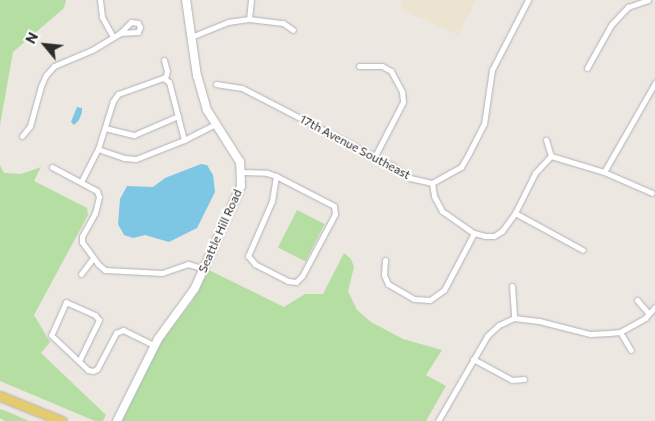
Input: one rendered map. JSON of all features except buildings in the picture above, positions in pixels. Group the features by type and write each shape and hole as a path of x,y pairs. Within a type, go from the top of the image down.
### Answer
{"main road":[{"path":"0,396 62,421"}],"street":[{"path":"100,0 102,17 113,37"},
{"name":"Seattle Hill Road","path":"117,421 166,325 184,305 204,269 238,195 242,172 235,151 207,110 197,76 186,0"},
{"path":"249,19 251,0"},
{"path":"528,0 492,70 484,124 461,167 432,183 434,196 442,211 474,233 494,236 502,231 515,213 535,173 551,156"},
{"path":"587,68 611,24 628,6 648,0"},
{"path":"191,37 228,22 249,19 283,23 293,30"},
{"path":"22,136 30,126 46,75 54,66 92,50 120,33"},
{"path":"164,60 167,71 165,79"},
{"path":"359,66 382,66 391,71 402,92 403,102 375,156"},
{"path":"82,182 98,149 115,96 158,79 165,79 169,82 184,140"},
{"path":"604,172 655,83"},
{"name":"17th Avenue Southeast","path":"216,84 242,88 375,156 410,178 432,183"},
{"path":"105,128 134,135 178,116"},
{"path":"98,149 124,158 136,159 184,140 216,124"},
{"path":"546,140 551,156"},
{"path":"551,156 604,172 652,193"},
{"path":"52,167 95,189 99,194 94,213 82,240 101,267 110,272 162,273 188,264 204,269"},
{"path":"242,172 267,173 276,176 332,204 336,210 302,276 296,282 288,281 254,264 249,259 250,248 272,201 276,176"},
{"path":"515,213 583,250"},
{"path":"385,260 384,275 388,284 414,299 430,300 444,290 474,233"},
{"path":"81,274 93,258"},
{"path":"512,286 514,318"},
{"path":"637,300 649,314"},
{"path":"79,360 99,320 96,315 66,302 51,335 88,370 94,371 116,332 123,330 154,346"},
{"path":"440,421 487,336 499,325 514,318 539,321 590,334 620,332 649,314 655,307"},
{"path":"620,332 631,350"},
{"path":"473,359 512,380 524,379"}],"shaded area":[{"path":"404,0 476,0 458,35 400,9"}],"green space":[{"path":"0,0 66,0 64,8 13,52 0,125"},
{"path":"0,165 4,173 21,174 41,167 34,181 87,208 88,215 34,315 50,342 41,353 106,415 103,421 95,421 0,381"},
{"path":"297,210 325,224 306,261 278,247"},
{"path":"344,253 351,259 354,267 348,291 357,310 371,322 403,339 442,350 426,375 446,386 426,421 122,421 160,344 193,300 209,270 284,307 305,294 323,294"},
{"path":"0,409 29,421 5,421 0,418"}],"water":[{"path":"77,107 82,108 82,112 79,120 74,125 71,122"},
{"path":"201,164 207,165 213,175 215,192 197,228 169,242 145,235 133,238 124,235 118,224 120,199 127,186 153,187 165,178"}]}
